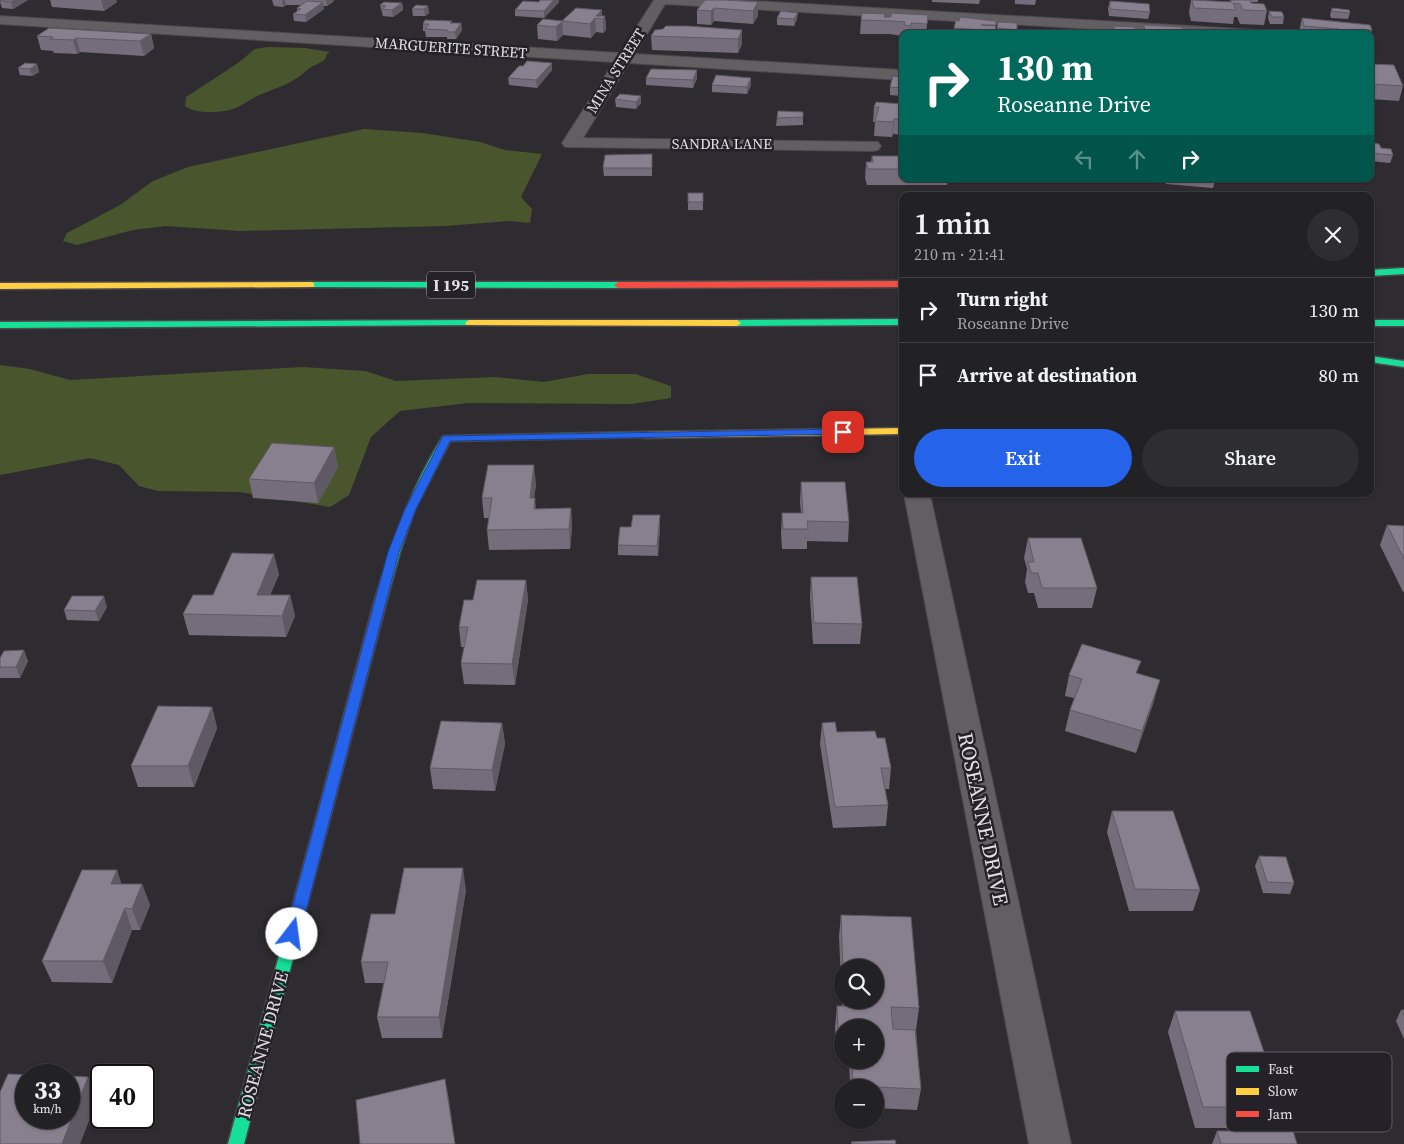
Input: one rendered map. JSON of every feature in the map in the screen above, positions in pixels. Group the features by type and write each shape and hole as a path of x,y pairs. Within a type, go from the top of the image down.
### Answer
{"main road":[{"path":"1374,273 1404,271"},
{"name":"I 195","path":"0,286 899,284"},
{"path":"1374,284 1387,284"},
{"name":"I 195","path":"0,325 899,322"},
{"path":"1374,323 1404,323"},
{"path":"1374,360 1404,364"},
{"name":"ROSEANNE DRIVE","path":"236,1144 394,552 410,509 447,438 899,431"}],"street":[{"path":"661,0 1189,30"},
{"name":"MINA STREET","path":"571,143 661,0"},
{"name":"MARGUERITE STREET","path":"0,20 899,76"},
{"name":"SANDRA LANE","path":"571,143 872,146"},
{"name":"ROSEANNE DRIVE","path":"918,497 1050,1144"}],"green space":[{"path":"268,47 305,48 330,52 324,60 309,68 296,79 233,109 208,112 189,109 185,106 186,97 238,63 255,49"},
{"path":"364,129 423,133 480,142 505,150 542,154 521,197 532,209 530,223 510,221 444,226 240,231 166,226 133,230 77,245 63,241 67,233 120,205 153,181 188,167"},
{"path":"0,365 30,369 70,380 303,367 365,371 396,381 496,377 544,382 588,374 635,374 671,386 671,398 632,404 468,403 400,411 371,437 349,495 330,507 240,492 158,491 139,486 119,465 90,458 0,475"}],"building":[{"path":"14,0 11,2 0,1"},
{"path":"540,0 554,0 544,11 515,10 523,1 539,2"},
{"path":"705,0 758,2 753,11 714,8 711,11 697,10"},
{"path":"1192,0 1232,2 1231,0 1250,0 1251,3 1264,4 1267,11 1243,10 1240,4 1233,3 1236,10 1194,8"},
{"path":"307,1 323,2 305,15 293,14 301,9 297,8"},
{"path":"1110,1 1149,4 1150,12 1110,9"},
{"path":"384,2 402,3 392,10 382,9 386,6 380,5"},
{"path":"416,5 428,6 424,9 412,9"},
{"path":"576,8 602,10 596,16 605,16 603,19 595,18 590,24 562,21"},
{"path":"1332,8 1349,10 1350,13 1332,11"},
{"path":"781,11 798,13 794,19 777,18"},
{"path":"1269,11 1282,12 1284,17 1272,17"},
{"path":"862,13 885,14 884,17 891,17 891,13 928,15 927,24 911,23 911,26 904,25 905,22 861,20"},
{"path":"960,17 996,21 996,25 981,25 996,26 995,30 954,28 956,20 959,21"},
{"path":"1302,18 1370,25 1372,30 1339,30 1304,26"},
{"path":"543,19 563,21 556,27 537,25"},
{"path":"425,20 461,23 455,32 447,32 448,30 425,29 429,24 423,24"},
{"path":"998,22 1017,23 1017,30 997,28"},
{"path":"1144,25 1182,27 1183,30 1145,30"},
{"path":"666,26 742,30 738,39 651,36 655,30 663,29"},
{"path":"1114,26 1135,27 1136,30 1115,30"},
{"path":"49,28 151,34 140,41 76,38 73,40 50,39 53,37 37,36"},
{"path":"527,61 552,63 536,80 508,78 519,66 523,66"},
{"path":"25,63 37,64 30,69 18,68"},
{"path":"1374,64 1394,65 1403,86 1374,84"},
{"path":"651,69 697,70 693,80 646,78"},
{"path":"716,75 751,78 747,87 712,85"},
{"path":"893,76 899,77 899,88 890,87"},
{"path":"620,94 641,96 636,102 615,99"},
{"path":"876,102 899,104 899,119 894,119 893,122 875,121 879,107 874,107"},
{"path":"778,111 803,112 803,117 777,118"},
{"path":"1374,143 1379,144 1381,148 1391,149 1393,155 1374,153"},
{"path":"652,154 652,168 603,168 605,155"},
{"path":"872,156 899,156 899,169 868,169 866,162 873,162"},
{"path":"688,193 703,193 703,202 688,202"},
{"path":"272,443 334,447 314,483 249,479"},
{"path":"488,465 534,465 530,498 535,498 534,509 571,508 569,529 487,530 492,498 482,498"},
{"path":"801,482 845,482 849,522 807,521 808,529 783,529 782,513 803,513"},
{"path":"633,515 660,515 657,546 618,545 620,527 631,527"},
{"path":"1387,525 1404,526 1404,559"},
{"path":"1028,538 1081,538 1097,588 1042,588 1038,573 1031,573 1028,562 1034,562"},
{"path":"232,553 274,554 257,595 290,595 282,616 183,614 193,595 213,595"},
{"path":"811,577 857,577 862,624 814,623"},
{"path":"477,580 526,580 512,664 461,663 468,627 459,627 464,600 473,600"},
{"path":"72,596 104,596 95,611 64,610"},
{"path":"1082,644 1141,661 1136,673 1160,680 1142,731 1070,710 1082,679 1069,675"},
{"path":"24,650 16,667 0,667 0,658 4,651"},
{"path":"158,706 212,707 188,766 131,766"},
{"path":"441,721 502,723 492,770 430,768"},
{"path":"835,722 837,732 875,731 877,738 885,738 891,768 881,768 888,805 835,807 822,723"},
{"path":"1112,811 1173,811 1200,890 1135,889"},
{"path":"1259,856 1286,857 1294,883 1267,882"},
{"path":"404,868 463,868 439,1017 377,1017 388,962 361,962 371,914 395,914"},
{"path":"82,870 117,870 111,884 142,884 132,909 125,908 103,961 42,961"},
{"path":"841,915 911,917 919,1008 891,1007 893,1029 915,1030 921,1089 884,1087 884,1079 853,1079 852,1069 884,1069 884,1019 838,1019 837,1009 884,1009 884,959 843,959"},
{"path":"1175,1011 1250,1011 1264,1052 1226,1052 1226,1107 1203,1107"},
{"path":"8,1074 15,1074 15,1129 68,1129 62,1144 0,1144 0,1092"},
{"path":"80,1077 88,1077 80,1098"},
{"path":"445,1079 455,1144 360,1144 356,1100"},
{"path":"1217,1131 1293,1132 1297,1144 1221,1144"},
{"path":"895,1140 896,1144 852,1144 851,1142"}],"traffic: fast":[{"path":"1374,273 1404,271"},
{"path":"311,285 618,285"},
{"path":"737,323 899,322"},
{"path":"0,325 469,323"},
{"path":"1374,323 1404,323"},
{"path":"1374,360 1404,364"},
{"path":"380,603 394,552 410,509 447,438 645,435"},
{"path":"236,1144 316,845"}],"traffic: slow":[{"path":"0,286 311,285"},
{"path":"469,323 737,323"},
{"path":"645,435 899,431"}],"traffic: jam":[{"path":"618,285 899,284"},
{"path":"316,845 380,603"}],"route":[{"path":"292,934 394,552 410,509 447,438 843,432"}]}
